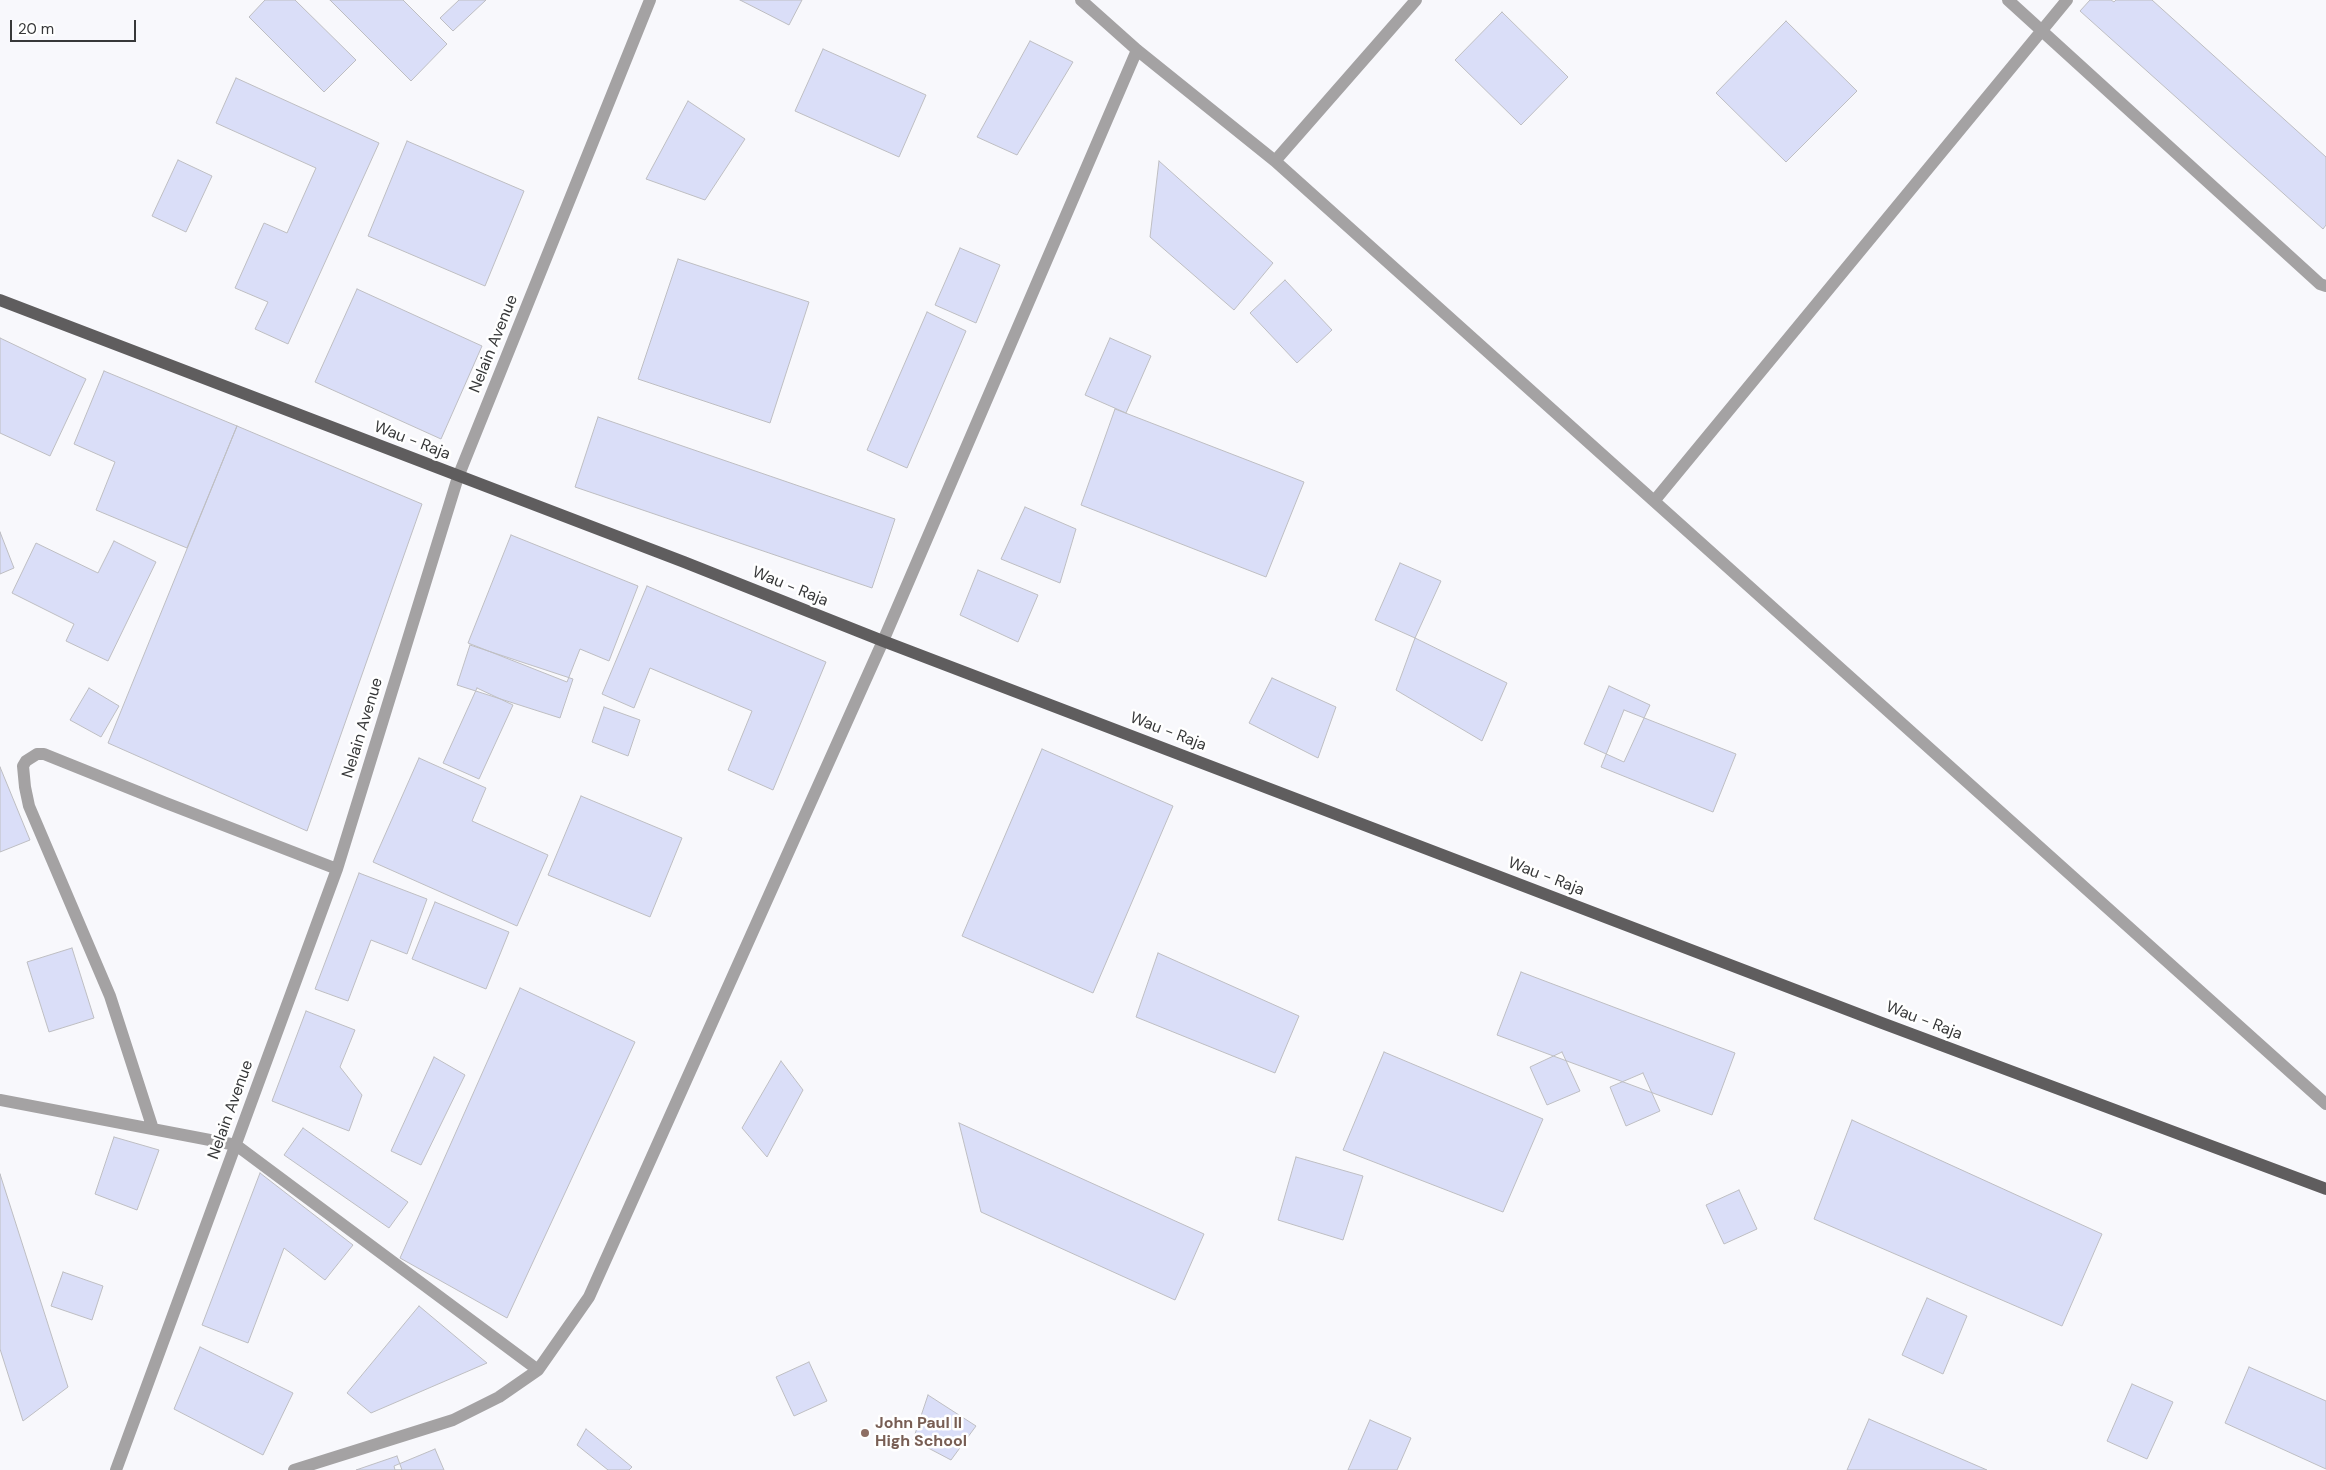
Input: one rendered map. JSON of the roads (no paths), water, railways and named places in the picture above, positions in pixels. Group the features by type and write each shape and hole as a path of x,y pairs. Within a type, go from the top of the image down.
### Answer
{"main road":[{"name":"Wau - Raja","path":"0,300 684,562 883,641 1882,1023 2326,1189"}],"street":[{"name":"Nelain Avenue","path":"116,1470 337,868 458,477 650,0"},
{"path":"1081,0 1137,50 1275,161 2326,1104"},
{"path":"1275,161 1416,0"},
{"path":"2008,0 2320,284 2326,286"},
{"path":"1655,500 2067,0"},
{"path":"294,1470 453,1420 499,1397 538,1370 589,1297 883,641 1137,50"},
{"path":"152,1129 110,996 29,806 23,766 26,761 37,754 44,754 337,868"},
{"path":"0,1100 236,1145 538,1370"}],"place":[{"name":"John Paul II High School","path":"865,1433"}]}
